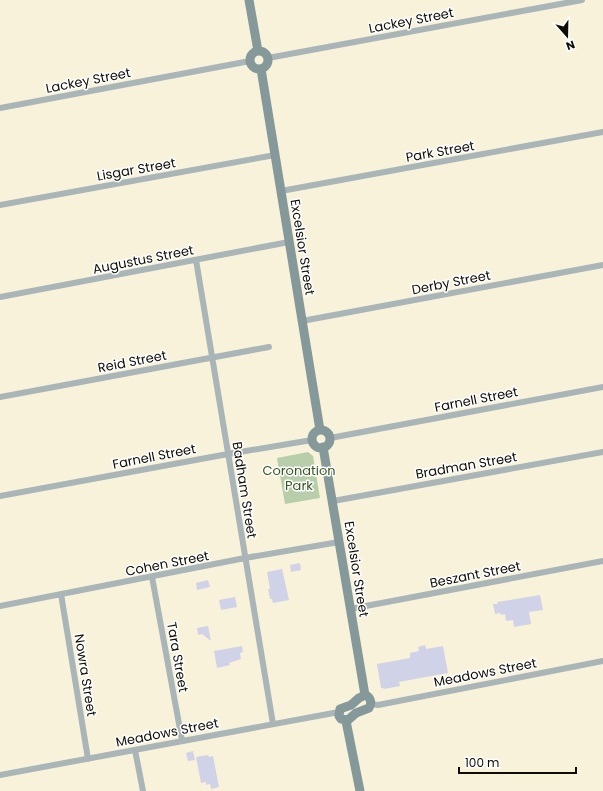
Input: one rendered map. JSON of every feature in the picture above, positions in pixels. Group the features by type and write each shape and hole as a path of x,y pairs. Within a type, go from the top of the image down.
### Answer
{"street":[{"path":"249,0 258,51"},
{"name":"Lackey Street","path":"268,58 582,0"},
{"path":"258,51 263,52 268,58 268,64 261,69 253,66 250,62 251,56 258,51"},
{"name":"Lackey Street","path":"0,108 250,62"},
{"name":"Excelsior Street","path":"261,69 320,430"},
{"name":"Park Street","path":"281,191 603,132"},
{"name":"Lisgar Street","path":"0,205 275,155"},
{"name":"Augustus Street","path":"0,297 289,242"},
{"name":"Badham Street","path":"196,260 273,724"},
{"name":"Derby Street","path":"302,321 603,265"},
{"name":"Reid Street","path":"0,397 269,347"},
{"name":"Farnell Street","path":"330,438 603,387"},
{"path":"320,430 328,432 330,438 329,443 323,447 315,445 312,440 314,434 320,430"},
{"name":"Farnell Street","path":"0,496 312,440"},
{"name":"Excelsior Street","path":"323,447 365,696"},
{"name":"Bradman Street","path":"333,501 603,452"},
{"name":"Cohen Street","path":"0,606 245,558 339,542"},
{"name":"Beszant Street","path":"350,609 603,561"},
{"name":"Tara Street","path":"152,577 182,740"},
{"name":"Nowra Street","path":"61,594 88,758"},
{"name":"Meadows Street","path":"371,704 378,705 603,661"},
{"path":"365,696 370,698 371,704 367,709 356,713 350,719 346,720 340,718 339,712 341,708 351,705 359,698 365,696"},
{"name":"Meadows Street","path":"0,775 339,712"},
{"path":"346,720 360,791"},
{"path":"135,750 143,791"}],"green space":[{"name":"Coronation Park","path":"308,452 313,456 320,498 285,504 277,458"}],"building":[{"path":"300,563 301,570 291,572 290,565"},
{"path":"282,569 289,600 273,603 272,599 270,599 268,589 270,589 267,572"},
{"path":"208,580 210,587 197,590 196,583"},
{"path":"540,595 543,610 529,612 531,624 514,627 513,620 506,621 505,614 495,614 493,604 498,604 497,602"},
{"path":"235,597 237,607 221,610 219,600"},
{"path":"208,626 211,641 202,634 198,635 197,628"},
{"path":"425,645 426,649 443,646 448,673 399,682 400,686 384,689 381,688 377,664 410,658 410,653 419,651 418,647"},
{"path":"242,646 243,652 240,653 241,659 229,663 230,665 217,668 214,651"},
{"path":"193,751 195,760 188,761 186,753"},
{"path":"208,755 209,757 213,756 219,787 211,789 210,784 206,785 206,782 201,783 196,757"}]}
